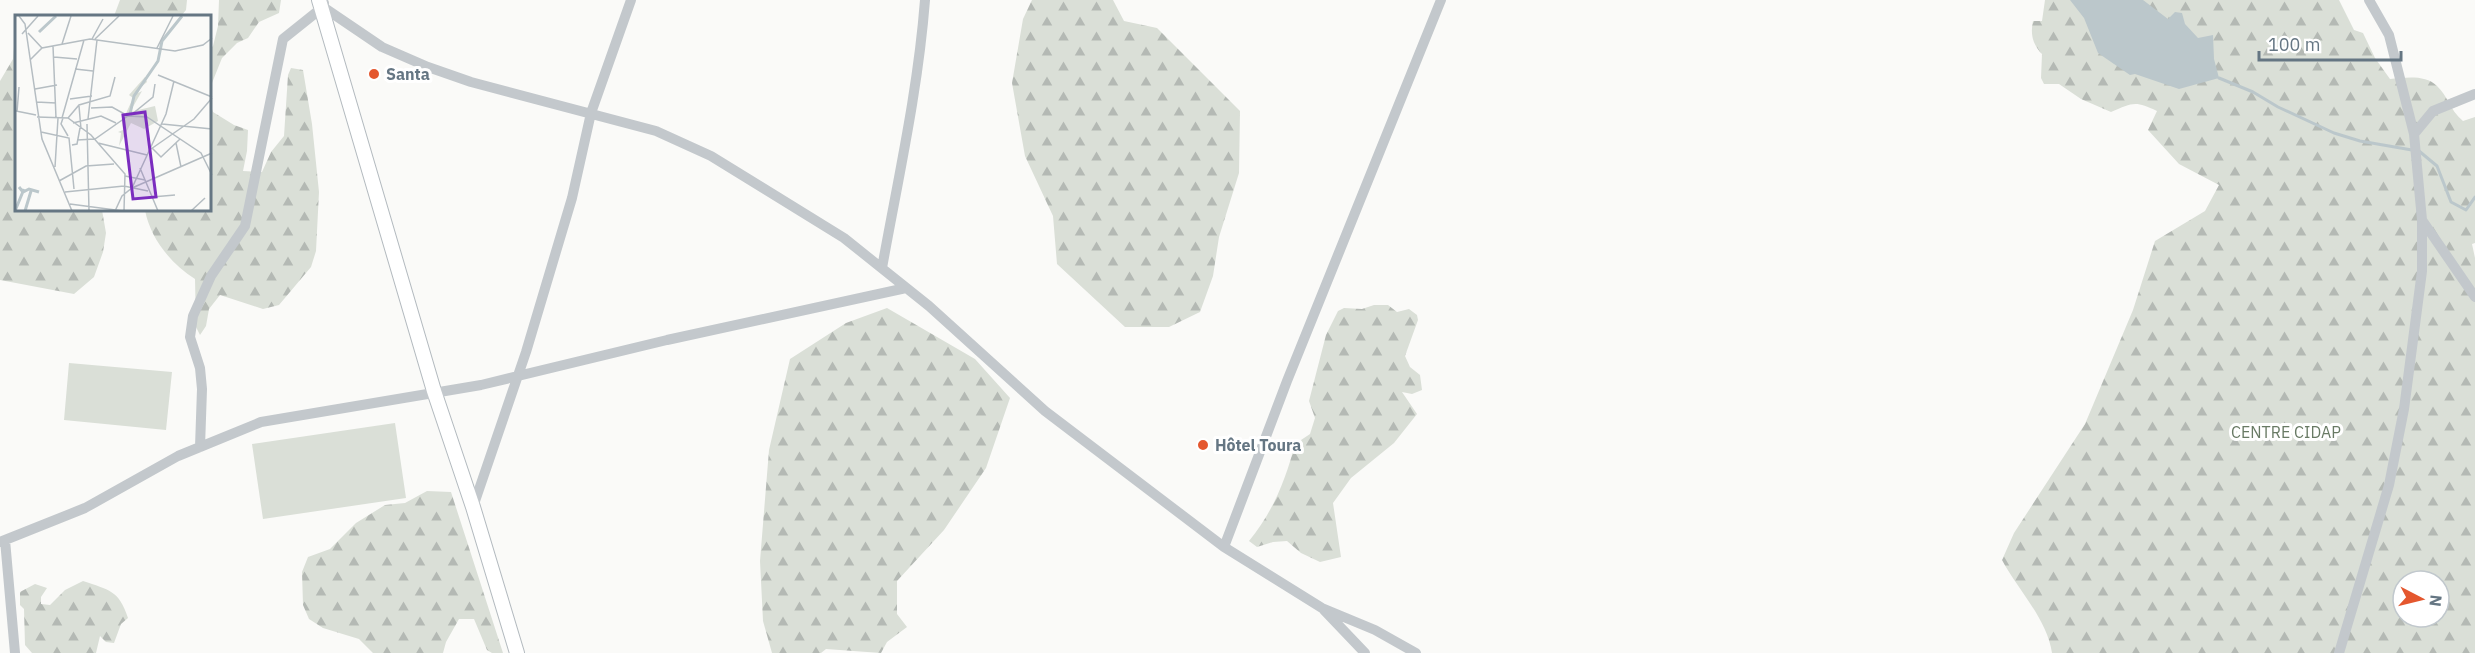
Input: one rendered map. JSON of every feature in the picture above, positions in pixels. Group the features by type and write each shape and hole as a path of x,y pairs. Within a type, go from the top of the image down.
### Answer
{"main road":[{"path":"322,2 434,391 473,507 517,653"}],"street":[{"path":"473,507 518,374 572,198 591,113 631,0"},
{"path":"882,268 905,147 919,56 924,0"},
{"path":"1224,547 1287,381 1441,0"},
{"path":"2339,653 2389,485 2404,409 2422,271 2422,220 2415,139 2389,34 2369,0"},
{"path":"200,447 202,389 200,368 190,337 193,316 211,276 245,226 283,39 322,2 382,47 428,67 471,82 657,131 711,156 844,237 906,288 1045,411 1224,547 1322,608 1375,630 1416,653"},
{"path":"2415,139 2433,111 2475,94"},
{"path":"2422,220 2475,297"},
{"path":"15,653 2,541 85,508 178,456 261,422 434,391 481,385 518,374 906,288"},
{"path":"1322,608 1365,653"},
{"path":"1353,642 1358,653"}],"green space":[{"path":"120,0 187,0 186,10 182,15 114,15"},
{"path":"219,0 281,0 279,13 259,22 248,38 237,43 222,58 212,83 212,47 218,26"},
{"path":"1032,0 1113,0 1124,21 1157,28 1240,111 1239,173 1219,237 1213,276 1200,312 1169,327 1125,327 1057,264 1053,216 1025,156 1012,83 1023,19"},
{"name":"CENTRE CIDAP","path":"2045,0 2339,0 2354,30 2363,33 2375,58 2390,79 2414,78 2432,82 2441,90 2463,121 2475,117 2475,243 2472,244 2475,258 2475,653 2052,653 2044,628 2002,560 2014,533 2085,424 2133,310 2155,241 2205,211 2219,185 2179,164 2148,130 2157,111 2134,104 2111,112 2081,99 2059,84 2044,84 2041,78 2042,54 2036,47 2032,35 2033,21 2042,21"},
{"path":"15,34 15,212 102,212 106,233 103,252 94,277 74,294 0,280 0,81 13,59"},
{"path":"291,68 303,70 312,124 319,192 316,251 311,267 279,305 263,309 220,295 209,309 206,326 200,335 196,327 195,279 178,266 163,249 152,230 146,212 212,212 212,109 213,112 234,125 248,130 243,171 262,172 271,152 284,136 288,75"},
{"path":"1374,305 1388,305 1397,312 1409,309 1417,315 1418,320 1405,356 1410,367 1420,375 1422,390 1412,394 1402,392 1417,414 1394,443 1351,478 1333,503 1341,557 1320,562 1301,553 1287,541 1257,547 1249,541 1265,519 1278,495 1295,444 1310,434 1315,418 1309,401 1326,335 1338,311 1344,308 1362,309"},
{"path":"887,308 975,359 1010,398 986,468 944,530 897,581 897,614 907,627 887,642 881,653 826,649 821,653 772,653 763,621 760,561 769,450 790,359 846,323"},
{"path":"69,363 172,372 166,430 64,420"},
{"path":"395,423 406,498 263,519 252,444"},
{"path":"427,491 451,492 503,653 492,653 487,650 474,619 459,619 446,642 443,653 373,653 359,639 323,628 309,619 303,605 302,572 308,557 330,549 356,523 385,505 405,503"},
{"path":"83,581 112,592 125,609 128,618 121,624 114,643 106,642 100,636 96,653 32,653 25,645 24,609 20,605 20,592 35,584 47,588 41,597 41,604 50,605 65,590"}],"shaded area":[{"path":"2070,0 2143,0 2168,19 2175,12 2182,13 2185,24 2198,38 2213,35 2214,59 2219,78 2179,89 2135,74 2130,75 2098,53 2084,18"}],"waterway":[{"path":"2219,78 2253,92 2278,107 2334,133 2360,141 2412,150"},
{"path":"2419,151 2437,166 2451,202 2466,210 2475,197"}],"place":[{"name":"Santa","path":"374,74"},
{"name":"Hôtel Toura","path":"1203,445"}]}
